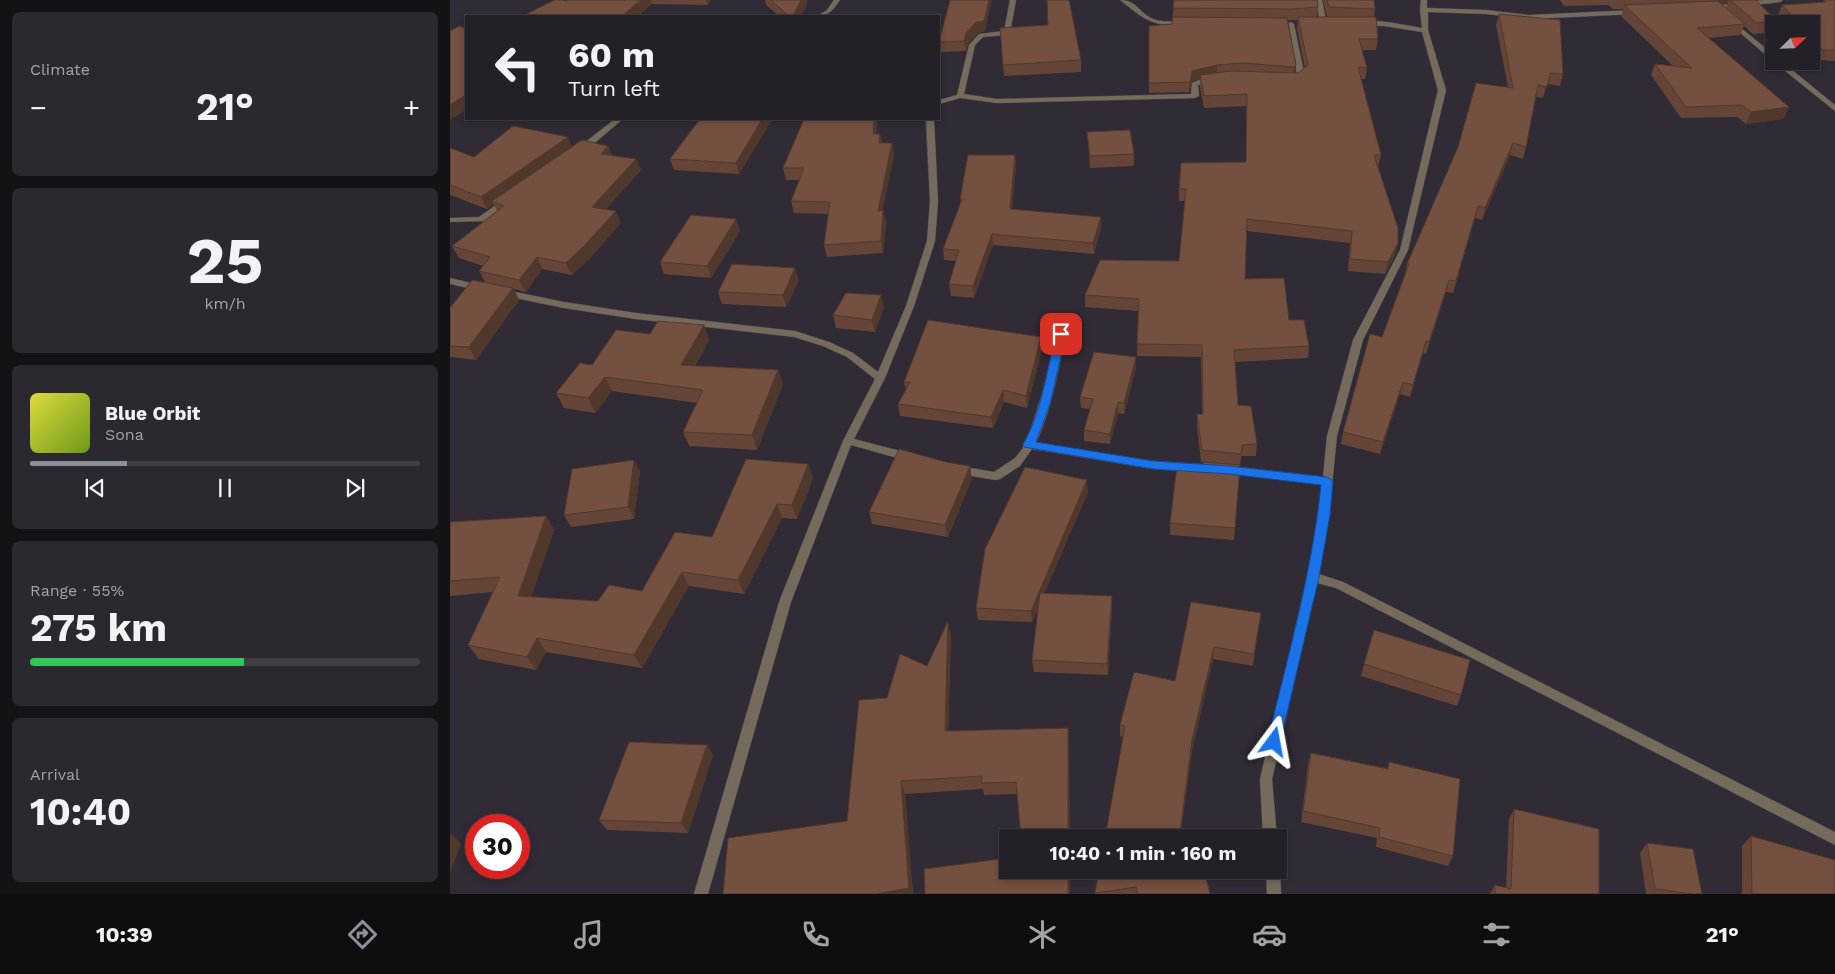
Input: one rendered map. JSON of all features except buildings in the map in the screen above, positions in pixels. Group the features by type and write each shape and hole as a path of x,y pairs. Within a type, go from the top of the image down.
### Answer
{"street":[{"path":"822,15 829,11 837,0"},
{"path":"960,96 972,45 981,35 1007,34 1012,0"},
{"path":"1123,0 1132,4 1145,17 1160,24 1195,23"},
{"path":"1319,0 1323,22"},
{"path":"1707,8 1780,0"},
{"path":"1269,829 1266,779 1313,577 1324,515 1332,436 1358,340 1404,250 1442,90 1425,30 1424,5 1529,17 1644,12"},
{"path":"1716,8 1723,14"},
{"path":"1730,21 1765,51"},
{"path":"1315,23 1340,22"},
{"path":"1358,23 1384,24 1425,30"},
{"path":"1281,24 1295,24 1301,77 1296,81 1290,81"},
{"path":"1787,70 1835,109"},
{"path":"940,102 960,96 997,102 1195,96 1194,84 1205,80 1222,79"},
{"path":"571,157 618,120"},
{"path":"701,894 785,602 848,441 880,378 910,306 931,241 934,201 930,120"},
{"path":"450,220 481,219 514,196"},
{"path":"450,281 564,305 636,316 795,334 826,344 850,355 880,378"},
{"path":"949,468 996,476 1020,460 1034,435 1044,404 1065,318"},
{"path":"848,441 922,461"},
{"path":"1028,444 1153,465 1229,470 1327,481"},
{"path":"1313,577 1339,585 1835,839"},
{"path":"1273,879 1274,894"}],"route":[{"path":"1061,334 1044,404 1034,435 1028,444 1153,465 1229,470 1327,481 1324,515 1313,577 1274,742"}]}
